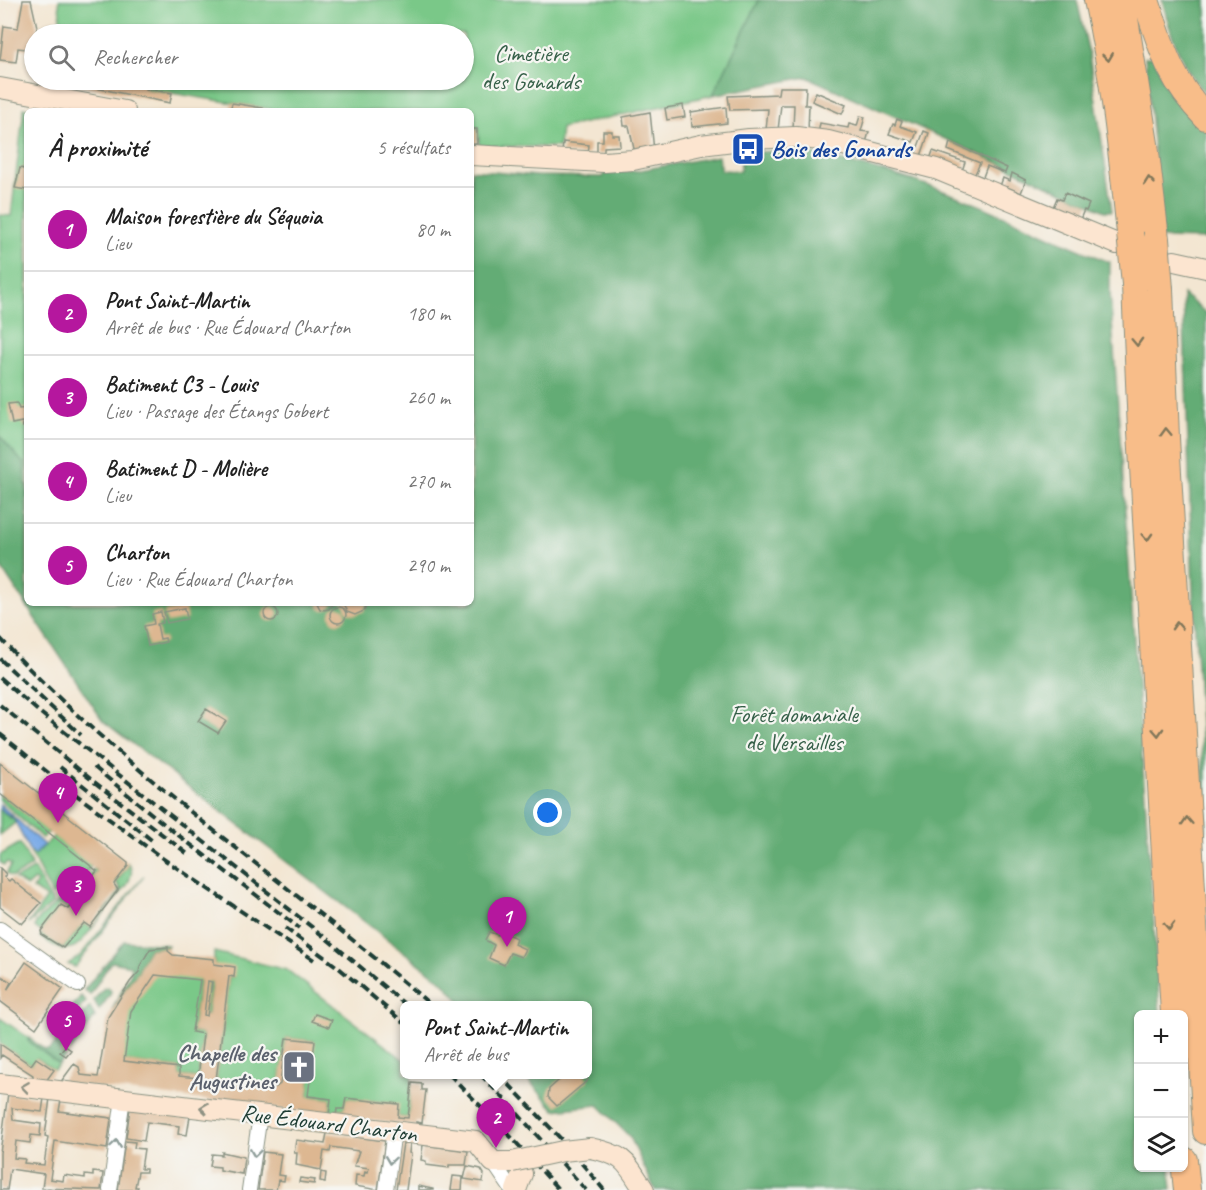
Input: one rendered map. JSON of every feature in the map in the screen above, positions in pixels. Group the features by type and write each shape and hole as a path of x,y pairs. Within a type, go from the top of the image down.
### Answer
{"highway":[{"path":"1097,0 1106,39 1120,143 1123,239 1135,284 1141,431 1174,1010"},
{"path":"1122,0 1145,144 1160,289 1206,1131"},
{"path":"1146,0 1165,58 1179,84 1206,117"},
{"path":"1185,1172 1187,1190"}],"main road":[{"path":"0,88 109,108"},
{"path":"474,155 604,162 633,160 725,141 776,137 818,140 936,170 1123,239"},
{"path":"1174,261 1206,268"},
{"name":"Rue Édouard Charton","path":"0,1084 476,1141 509,1175"},
{"path":"509,1175 563,1151 610,1152 627,1162 640,1183"}],"street":[{"path":"0,929 78,985"},
{"path":"110,1190 123,1098"},
{"path":"249,1190 260,1115"},
{"path":"386,1190 394,1130"}],"green space":[{"name":"Cimetière des Gonards","path":"59,0 759,0 713,95 561,128 559,147 479,146 478,128 474,127 474,108 264,108 153,90 474,90 474,24 60,24"},
{"path":"759,0 1077,0 1089,54 1112,211 1105,211 807,77 713,95"},
{"path":"1162,0 1206,0 1206,94 1184,63 1173,38"},
{"path":"1145,57 1154,57 1165,85 1206,130 1206,239 1162,238"},
{"path":"24,108 24,558 0,531 0,215 11,216"},
{"name":"Forêt domaniale de Versailles","path":"795,150 835,159 935,188 1110,262 1110,292 1160,1010 1134,1010 1134,1172 1170,1172 1172,1190 655,1190 630,1137 598,1105 555,1110 528,1079 592,1079 592,1001 460,1001 443,982 103,721 27,606 474,606 474,170 537,176 603,177 605,171 635,171 718,156 721,170 740,171 742,153"},
{"path":"1183,294 1206,313 1206,832 1193,594"},
{"name":"Forêt domaniale de Versailles","path":"0,436 24,464 24,602 0,566"},
{"path":"0,794 49,832 42,838 0,800"},
{"path":"0,809 10,818 14,818 15,823 0,835"},
{"path":"54,836 91,866 87,872 52,895 29,850 35,855"},
{"path":"20,843 32,866 13,877 6,874 11,865 7,862 4,865 0,862 0,855"},
{"path":"128,863 131,873 127,885 81,942 74,947 62,950 40,937 42,934 63,948 84,923 92,928 120,892 118,890 121,889 116,882"},
{"path":"34,869 53,903 28,924 47,898 33,889 37,882 34,880 27,886 15,879"},
{"path":"94,869 97,871 72,904 63,897 63,893"},
{"path":"144,876 75,967 68,964 80,956"},
{"path":"60,900 69,907 68,909 61,905 41,932 35,927 36,922"},
{"path":"124,941 168,945 150,949 139,972 112,1010 131,972 131,966 110,963 90,995 84,990"},
{"path":"214,952 287,970 400,1057 400,1079 412,1079 408,1118 398,1117 398,1104 346,1098 344,1109 337,1109 336,1116 329,1115 331,1099 308,1096 314,1041 286,1038 280,1084 276,1087 216,1080 229,976 234,977 214,964"},
{"path":"156,968 212,976 207,1016 204,1015 208,981 199,981 192,1032 203,1034 198,1078 179,1076 179,1068 120,1061 126,1015"},
{"path":"107,987 111,991 110,995 99,1010 94,1000"},
{"path":"81,996 86,1002 57,1030 56,1027"},
{"path":"90,1007 95,1017 71,1050 65,1046 61,1052 66,1056 59,1064 28,1041 29,1038 45,1050 49,1050"},
{"path":"0,1018 29,1038 28,1041 59,1064 54,1070 37,1058 31,1065 0,1044"}],"water":[{"path":"0,804 44,845 35,855 29,850 14,819 0,809"}],"building":[{"path":"23,0 31,0 36,24 24,24 24,49 18,48 16,62 0,60 4,26 18,28"},
{"path":"779,87 806,87 805,105 809,105 808,132 793,130 794,105 781,105 778,130 766,130 768,109 730,110 728,96 778,94"},
{"path":"106,90 152,90 172,93 170,103"},
{"path":"816,92 846,105 842,114 812,101"},
{"path":"232,103 263,108 231,108"},
{"path":"683,105 685,117 667,120 665,108"},
{"path":"726,107 727,123 692,127 691,112"},
{"path":"650,112 654,151 641,154 640,148 634,149 629,126 624,126 623,117"},
{"path":"860,116 865,117 861,131 869,132 866,143 818,134 820,123 848,128 849,124 857,126"},
{"path":"897,119 902,121 900,126 917,132 913,142 889,134"},
{"path":"474,129 477,129 477,144 474,144"},
{"path":"603,131 612,131 612,135 619,135 620,146 604,147 604,154 597,154 597,141 603,141"},
{"path":"924,131 929,133 920,159 914,157"},
{"path":"563,142 589,145 588,155 562,153"},
{"path":"950,142 1007,168 1005,173 987,166 983,177 975,174 980,163 948,150"},
{"path":"933,151 965,162 961,174 929,162"},
{"path":"20,168 24,169 24,190 15,188"},
{"path":"1012,173 1026,180 1021,193 1007,187 1005,192 999,189 1003,178 1010,181"},
{"path":"1065,193 1089,204 1078,224 1051,212 1057,198 1062,200"},
{"path":"17,403 19,409 24,408 24,427 22,422 12,424 8,404"},
{"path":"318,606 331,606 329,609 320,609"},
{"path":"344,606 366,606 364,611 355,615 347,612"},
{"path":"271,607 276,609 278,614 276,619 271,621 266,619 264,614 266,609"},
{"path":"335,607 341,607 346,615 344,621 335,623 330,618 330,612"},
{"path":"185,608 187,619 167,623 164,612"},
{"path":"161,612 163,623 157,624 160,639 165,638 166,642 148,646 144,626 154,624 152,614"},
{"path":"206,709 226,721 218,733 198,721"},
{"path":"0,763 128,863 114,884 118,890 90,927 84,923 63,948 42,935 41,931 61,905 68,909 97,871 0,794"},
{"path":"0,868 6,874 4,877 9,881 11,879 41,903 22,924 0,907"},
{"path":"500,931 516,938 514,944 525,949 521,957 510,953 504,965 489,958 494,945 485,940 489,932 498,935"},
{"path":"168,947 168,951 173,955 214,959 214,964 235,967 234,977 229,976 216,1080 276,1087 280,1084 286,1038 315,1041 308,1096 331,1099 329,1115 60,1083 74,1064 79,1067 81,1075 98,1077 108,1017 139,972 150,949","holes":["155,975 200,980 192,1032 203,1034 198,1078 179,1076 179,1068 124,1061 131,1011","208,981 212,982 207,1016 204,1015"]},
{"path":"26,962 63,989 36,1028 0,1001 0,975 11,982 7,990"},
{"path":"315,1014 332,1020 329,1027 312,1021"},
{"path":"0,1044 31,1065 36,1058 54,1070 46,1081 32,1079 33,1075 2,1055 0,1058"},
{"path":"65,1046 71,1050 66,1056 60,1052"},
{"path":"560,1079 588,1080 557,1106 548,1097 549,1089"},
{"path":"412,1083 422,1084 422,1090 426,1090 422,1123 416,1122 416,1126 336,1116 337,1109 344,1109 346,1098 399,1104 398,1117 408,1118"},
{"path":"8,1093 44,1098 42,1112 12,1108 13,1120 41,1124 40,1136 31,1135 30,1143 16,1141 14,1158 25,1159 24,1163 44,1165 50,1098 61,1100 59,1111 111,1118 107,1149 55,1141 50,1179 63,1181 64,1175 85,1178 85,1175 93,1176 93,1172 103,1173 101,1190 42,1188 44,1174 10,1169 7,1190 0,1190 0,1153"},
{"path":"130,1108 190,1116 187,1135 178,1134 179,1126 147,1122 144,1141 126,1138"},
{"path":"327,1133 385,1141 378,1190 355,1186 356,1175 364,1176 365,1171 368,1172 369,1168 354,1166 359,1151 331,1147 330,1152 324,1151 321,1170 296,1165 297,1153 294,1153 296,1140 325,1144"},
{"path":"125,1141 135,1142 134,1148 144,1149 141,1169 146,1169 146,1172 138,1172 135,1187 138,1187 137,1190 118,1190"},
{"path":"403,1143 410,1143 409,1153 411,1154 406,1190 396,1190"},
{"path":"423,1145 468,1151 466,1165 449,1165 449,1168 426,1165 426,1161 421,1160"},
{"path":"222,1152 244,1157 242,1174 210,1166 212,1154 222,1155"},
{"path":"263,1152 281,1154 278,1175 285,1176 284,1181 278,1180 276,1190 258,1190"},
{"path":"467,1166 481,1169 484,1174 483,1182 464,1179"},
{"path":"321,1172 326,1173 325,1182 320,1181"},
{"path":"453,1176 463,1177 462,1190 451,1190"},
{"path":"300,1178 315,1180 314,1184 299,1182"},
{"path":"418,1186 433,1189 433,1190 418,1190"}],"railway":[{"path":"0,638 102,737 426,1001"},
{"path":"0,659 81,735"},
{"path":"0,678 38,711 327,939 401,1001"},
{"path":"0,705 189,855"},
{"path":"0,734 71,791 162,858 314,960"},
{"path":"60,767 154,842"},
{"path":"94,767 299,928"},
{"path":"285,928 339,968 400,1020"},
{"path":"454,1079 559,1190"},
{"path":"485,1079 586,1190"},
{"path":"504,1079 563,1141 604,1190"}],"place":[{"name":"Bois des Gonards","path":"748,149"},
{"name":"Batiment D - Molière","path":"58,823"},
{"name":"Batiment C3 - Louis","path":"76,916"},
{"name":"Maison forestière du Séquoia","path":"507,947"},
{"name":"Charton","path":"66,1051"},
{"name":"Chapelle des Augustines","path":"299,1067"},
{"name":"Pont Saint-Martin","path":"496,1148"}]}
